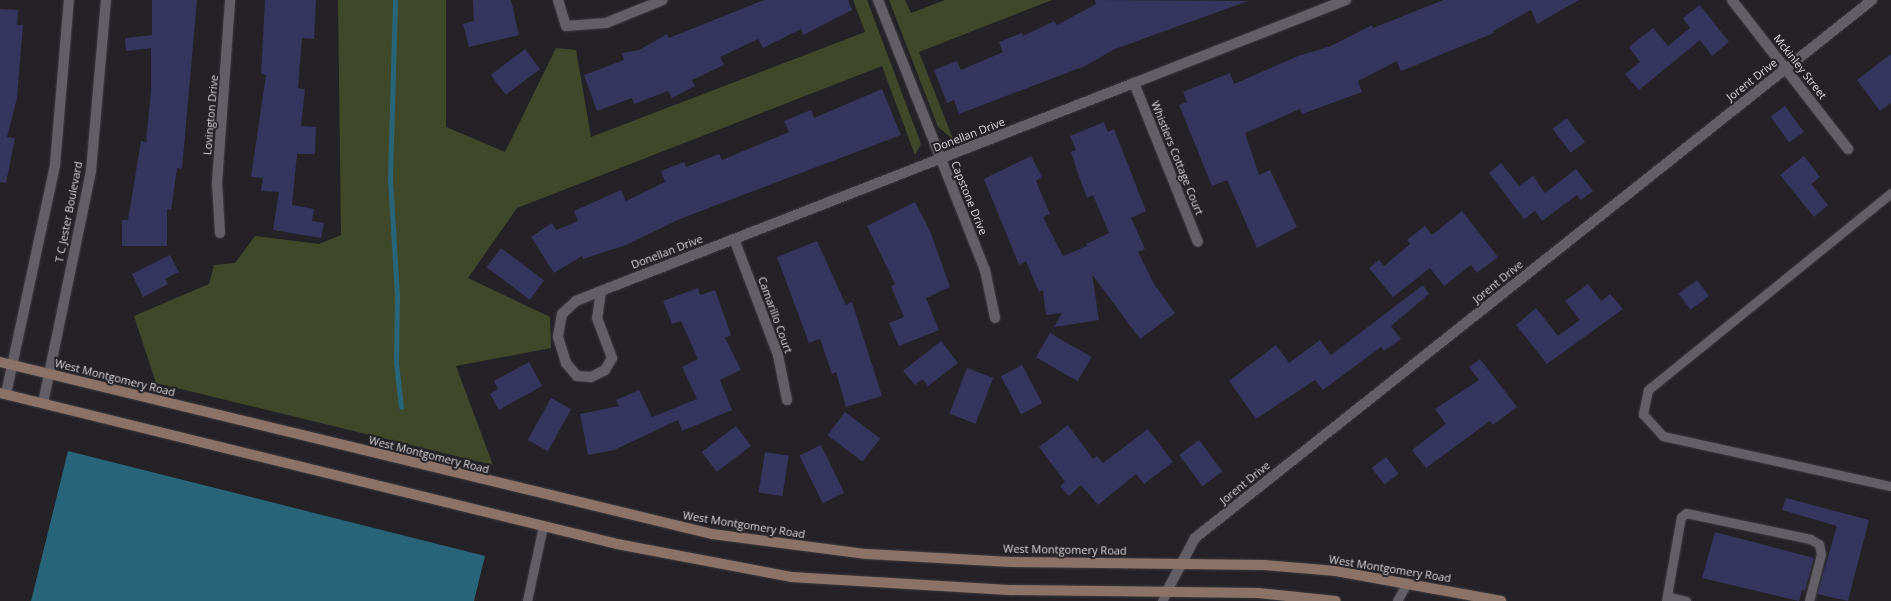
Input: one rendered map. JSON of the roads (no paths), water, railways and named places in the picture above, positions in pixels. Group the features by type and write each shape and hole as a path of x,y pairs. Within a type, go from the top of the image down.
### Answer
{"main road":[{"name":"West Montgomery Road","path":"0,362 712,534 867,554 1011,562 1183,563 1336,571 1407,582 1501,601"},
{"path":"3,393 543,526 708,564 791,577 1013,590 1258,593 1336,601"}],"street":[{"name":"T C Jester Boulevard","path":"3,393 11,365 55,165 69,0"},
{"name":"T C Jester Boulevard","path":"42,403 91,171 106,0"},
{"name":"Lovington Drive","path":"220,233 217,183 230,0"},
{"path":"558,0 566,26 606,23 663,0"},
{"name":"Capstone Drive","path":"878,0 985,270 995,318"},
{"name":"Donellan Drive","path":"601,291 597,318 612,358 605,370 591,377 577,376 566,363 558,336 562,314 576,301 601,291 734,239 940,159 1346,0"},
{"name":"Mckinley Street","path":"1732,0 1848,149"},
{"name":"Jorent Drive","path":"1167,591 1195,538 1872,0"},
{"name":"Whistlers Cottage Court","path":"1134,83 1198,242"},
{"name":"Camarillo Court","path":"734,239 778,355 787,400"}],"lane":[{"path":"1891,193 1648,390 1643,414 1663,436 1891,486"},
{"path":"1686,601 1666,599 1681,517 1686,512 1810,539 1819,544 1821,554 1809,601"},
{"path":"527,601 543,526"},
{"path":"1397,601 1407,582"},
{"name":"Jorent Drive","path":"1162,601 1167,591"}],"water":[{"path":"68,451 485,556 474,601 31,601"}],"waterway":[{"path":"395,0 390,178 397,295 396,363 401,407"}]}
